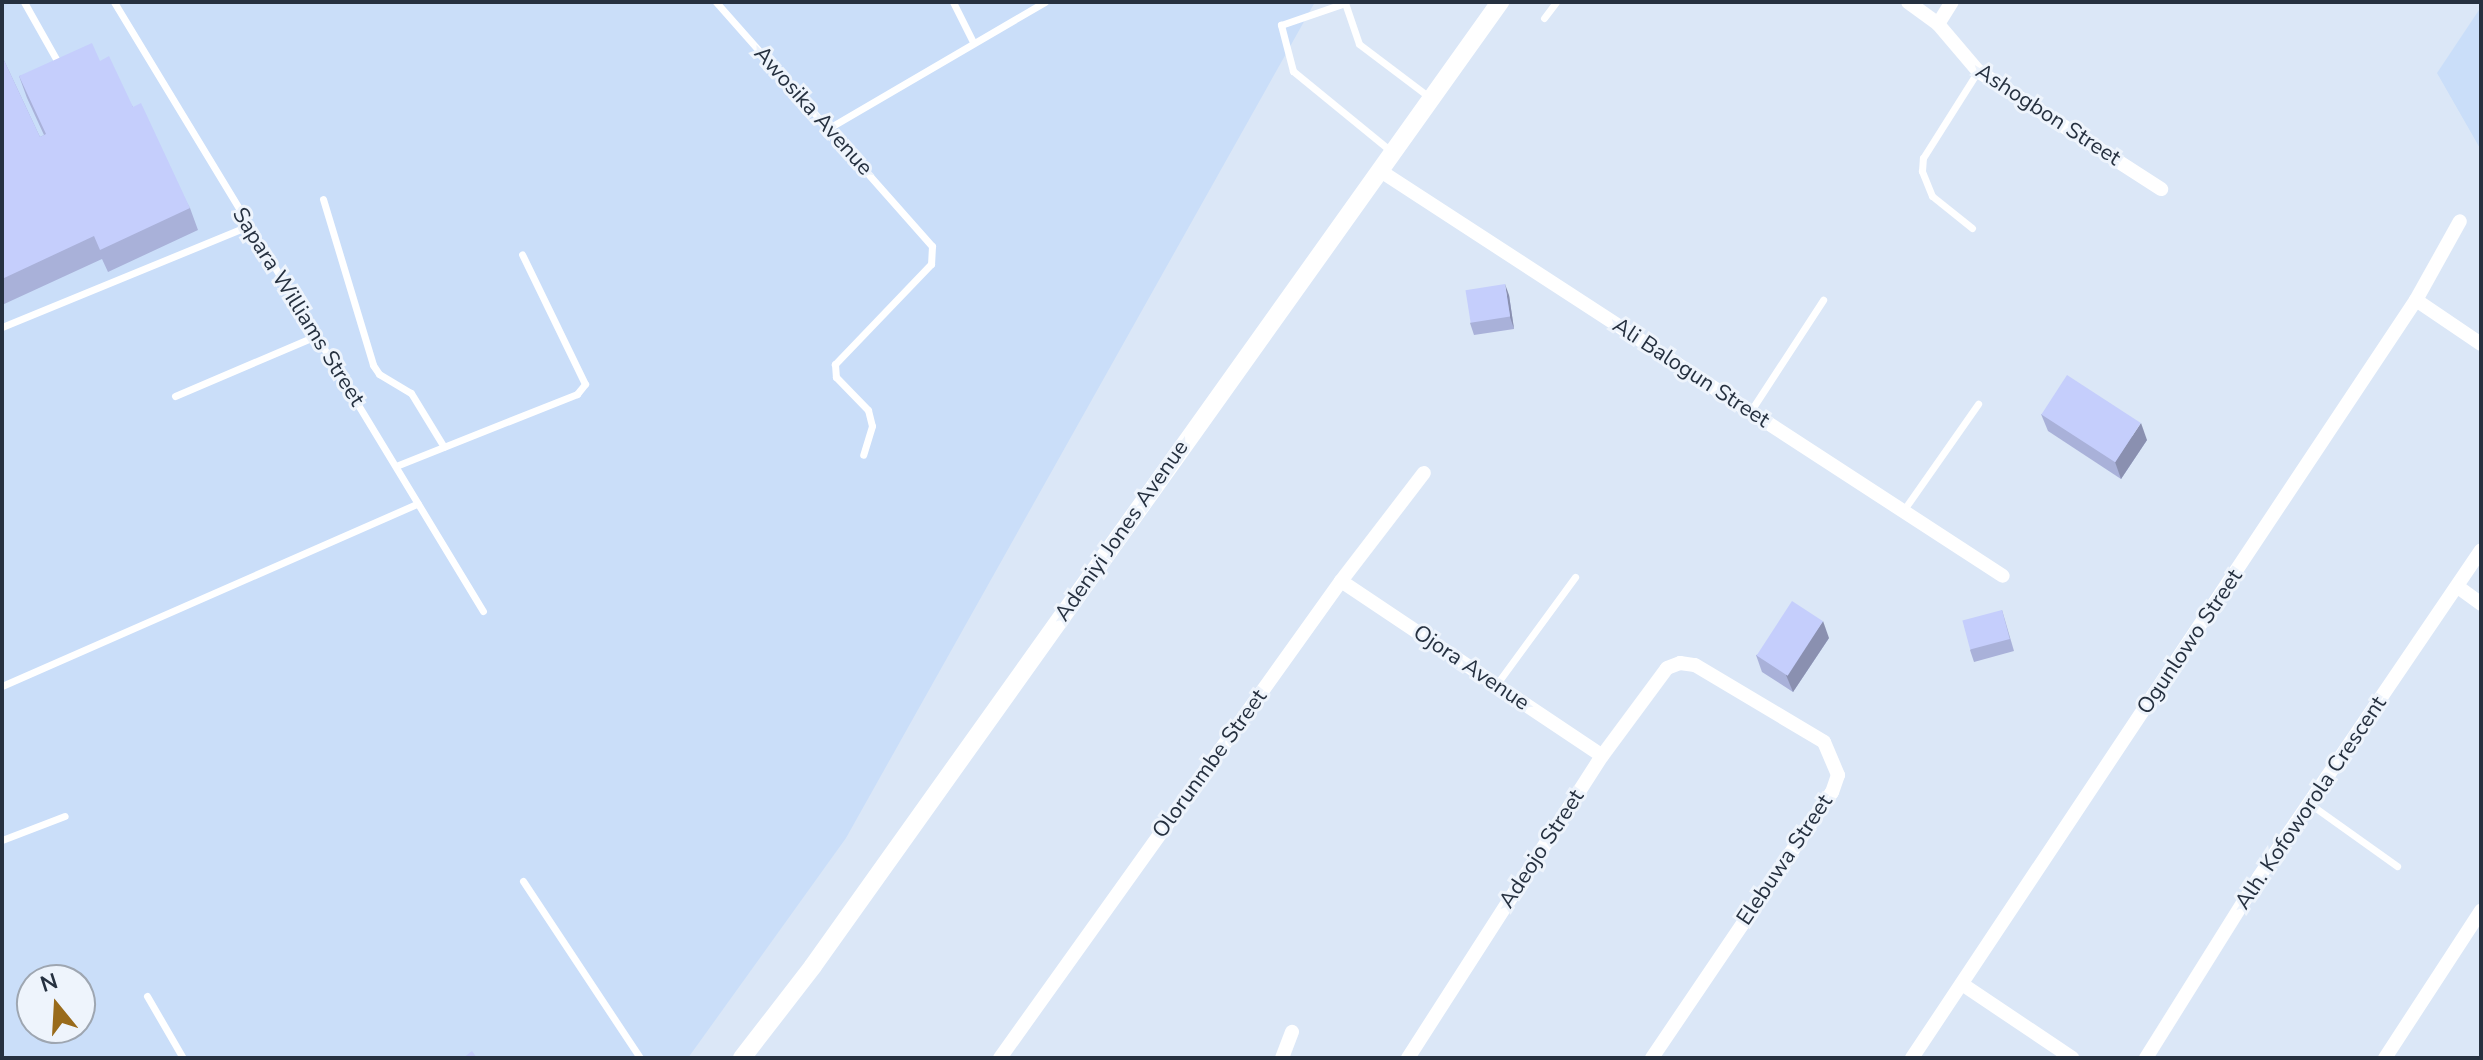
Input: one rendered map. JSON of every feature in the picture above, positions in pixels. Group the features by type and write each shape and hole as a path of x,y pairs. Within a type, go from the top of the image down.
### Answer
{"street":[{"name":"Adeniyi Jones Avenue","path":"742,1058 823,953 1500,2"},
{"name":"Ashogbon Street","path":"1908,2 1938,24 1978,71 2161,189"},
{"path":"1938,24 1952,2"},
{"name":"Ali Balogun Street","path":"1379,170 2003,576"},
{"name":"Ogunlowo Street","path":"1912,1058 2416,300 2460,221"},
{"path":"2416,300 2481,344"},
{"name":"Olorunmbe Street","path":"1000,1058 1341,581 1424,473"},
{"name":"Alh. Kofoworola Crescent","path":"2146,1058 2310,804 2481,550"},
{"name":"Ojora Avenue","path":"1341,581 1602,756"},
{"path":"2458,587 2481,604"},
{"name":"Adeojo Street","path":"1408,1058 1602,756 1667,668 1695,665"},
{"name":"Elebuwa Street","path":"1652,1058 1832,792 1838,775 1824,742 1695,665"},
{"path":"2385,1058 2481,911"},
{"path":"1962,984 2072,1058"},
{"path":"1282,1058 1292,1032"}],"lane":[{"path":"24,2 61,68"},
{"name":"Sapara Williams Street","path":"114,2 483,611"},
{"name":"Awosika Avenue","path":"716,2 932,246 931,264 833,369 868,410 872,426 863,455"},
{"path":"953,2 973,42"},
{"path":"829,128 1045,2"},
{"path":"1544,18 1556,2"},
{"path":"1392,152 1293,71 1281,25 1345,3 1359,44 1431,98"},
{"path":"1972,228 1932,196 1922,171 1923,158 1978,71"},
{"path":"323,199 373,365 379,374 411,393 444,447"},
{"path":"2,327 248,226"},
{"path":"396,466 577,394 585,384 522,254"},
{"path":"1750,412 1823,300"},
{"path":"175,396 316,336"},
{"path":"1903,511 1978,404"},
{"path":"2,686 418,503"},
{"path":"1496,685 1575,577"},
{"path":"2310,804 2397,866"},
{"path":"2,840 65,816"},
{"path":"523,881 640,1058"},
{"path":"147,996 183,1058"}],"shaded area":[{"path":"2,2 1315,2 846,838 688,1058 2,1058"},
{"path":"2481,7 2481,150 2437,73"}],"building":[{"path":"92,43 100,61 109,56 133,107 141,103 190,208 100,250 94,236 2,279 2,56 40,137 46,134 19,76"},
{"path":"1505,284 1510,317 1471,323 1465,290"},
{"path":"2067,375 2141,423 2115,462 2041,414"},
{"path":"1792,601 1823,621 1788,676 1757,656"},
{"path":"2002,610 2010,639 1970,650 1962,621"},
{"path":"472,1051 477,1058 463,1058"}]}
